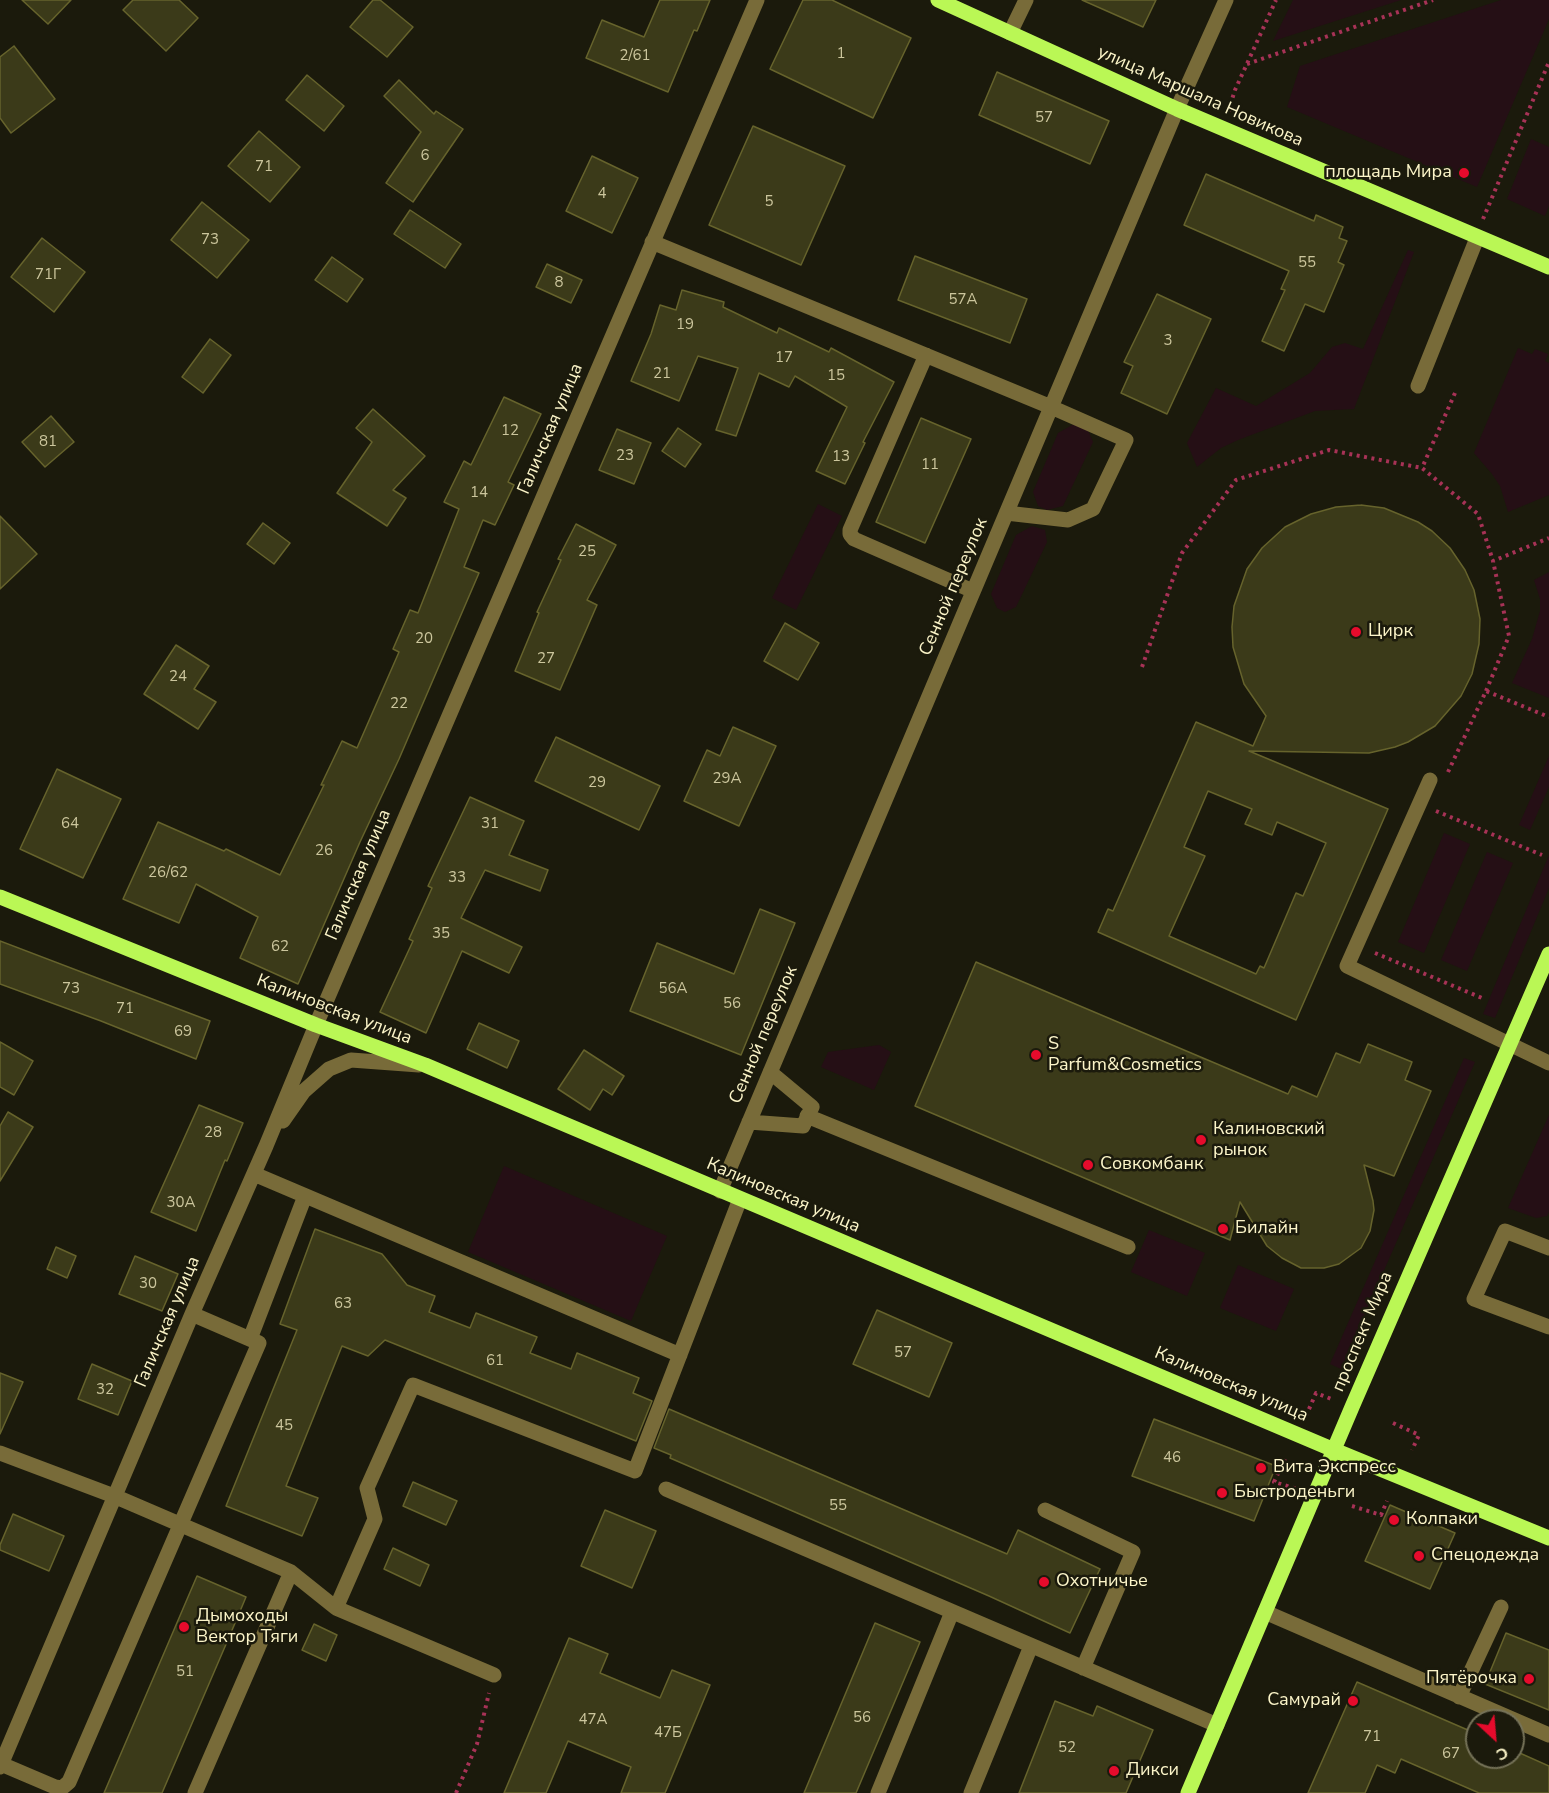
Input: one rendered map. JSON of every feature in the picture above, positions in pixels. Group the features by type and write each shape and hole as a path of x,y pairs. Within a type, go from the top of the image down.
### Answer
{"main road":[{"name":"улица Маршала Новикова","path":"938,0 1177,109 1549,267"},
{"name":"Калиновская улица","path":"0,897 316,1025 425,1065 1549,1538"},
{"name":"проспект Мира","path":"1188,1793 1334,1449 1511,1044 1544,981 1549,954"}],"street":[{"name":"Галичская улица","path":"1,1766 114,1496 757,0"},
{"path":"1010,33 1026,0"},
{"name":"Сенной переулок","path":"720,1191 1177,109 1226,0"},
{"path":"1418,386 1477,238"},
{"path":"652,242 1126,440 1093,509 1068,520 1006,513"},
{"path":"926,355 850,534 854,539 973,591"},
{"path":"1430,780 1347,966 1549,1063"},
{"path":"266,1146 304,1091 329,1069 351,1060 425,1065"},
{"path":"749,1122 803,1126 812,1107 770,1072"},
{"path":"807,1116 1128,1247"},
{"path":"254,1174 680,1355"},
{"path":"250,1339 305,1196"},
{"path":"336,1608 375,1519 367,1488 413,1385 635,1472 740,1199"},
{"path":"1549,1248 1505,1231 1474,1299 1549,1327"},
{"path":"1,1766 55,1787 62,1788 69,1782 259,1343 192,1314"},
{"path":"0,1453 114,1496 291,1572 336,1608 494,1675"},
{"path":"666,1489 1217,1725"},
{"path":"1045,1510 1133,1552 1083,1668"},
{"path":"195,1793 291,1572"},
{"path":"1459,1697 1501,1606"},
{"path":"878,1793 952,1612"},
{"path":"1265,1612 1549,1735"},
{"path":"971,1793 1031,1646"}],"path":[{"path":"1229,109 1235,90 1276,0"},
{"path":"1247,64 1433,0"},
{"path":"1483,220 1549,62"},
{"path":"1422,468 1455,393"},
{"path":"1142,667 1182,553 1236,480 1329,450 1422,468 1478,514 1493,561 1509,636 1446,777"},
{"path":"1493,561 1549,538"},
{"path":"1486,691 1549,717"},
{"path":"1453,818 1542,855"},
{"path":"1386,958 1482,998"},
{"path":"1305,1416 1316,1393 1338,1402"},
{"path":"1393,1423 1419,1435 1412,1450"},
{"path":"1285,1459 1274,1482 1300,1490"},
{"path":"1353,1506 1381,1515 1387,1502"},
{"path":"456,1793 477,1744 494,1675"}],"shaded area":[{"path":"1293,0 1401,0 1273,41"},
{"path":"1501,0 1549,0 1549,19 1477,187 1287,107 1300,66"},
{"path":"1531,139 1549,147 1549,206 1545,216 1507,199"},
{"path":"1408,250 1414,252 1354,409 1315,411 1221,448 1197,467 1187,443 1216,388 1256,406 1310,373 1332,347 1345,343 1363,349"},
{"path":"1518,348 1532,354 1535,349 1548,354 1545,361 1549,363 1549,495 1508,512 1500,486 1474,453"},
{"path":"1074,424 1087,428 1093,442 1063,506 1047,510 1038,506 1033,492 1058,433"},
{"path":"818,504 842,516 796,610 772,598"},
{"path":"1032,526 1045,530 1047,542 1016,607 1005,612 997,608 991,594 1016,535"},
{"path":"1549,572 1549,698 1512,683 1532,639 1540,611 1540,599 1534,580"},
{"path":"1549,756 1549,787 1530,830 1519,825"},
{"path":"1444,833 1470,844 1424,953 1398,942"},
{"path":"1487,852 1513,863 1467,971 1441,960"},
{"path":"1549,855 1549,888 1495,1018 1483,1014"},
{"path":"879,1045 891,1052 874,1090 821,1067 828,1052"},
{"path":"1464,1058 1475,1062 1341,1369 1330,1364"},
{"path":"1549,1115 1549,1212 1547,1216 1536,1218 1508,1208"},
{"path":"504,1166 667,1236 631,1321 468,1252"},
{"path":"1149,1230 1205,1253 1187,1296 1131,1272"},
{"path":"1238,1265 1294,1289 1276,1331 1220,1308"}],"building":[{"path":"22,0 71,0 48,24"},
{"path":"133,0 179,0 198,18 166,51 123,10"},
{"path":"373,0 380,0 413,27 387,57 350,27"},
{"path":"660,0 710,0 697,31 694,30 668,92 586,58 602,20 644,37"},
{"path":"803,0 832,0 911,38 873,118 770,69"},
{"path":"1082,0 1156,0 1143,27"},
{"path":"14,46 55,99 11,133 0,118 0,57"},
{"path":"997,72 1109,121 1090,164 979,115"},
{"path":"307,75 344,106 324,131 286,100"},
{"path":"399,80 434,114 436,111 463,129 413,202 386,183 421,132 384,96"},
{"path":"753,126 845,166 801,265 709,225"},
{"path":"259,131 300,167 270,202 228,166"},
{"path":"592,156 638,178 612,233 566,211"},
{"path":"1206,174 1314,221 1316,215 1343,227 1339,238 1347,241 1338,262 1344,265 1324,312 1305,304 1284,351 1262,341 1285,290 1281,289 1289,271 1184,225"},
{"path":"202,202 249,240 217,278 171,240"},
{"path":"410,210 461,244 445,268 394,234"},
{"path":"42,238 85,272 54,312 11,277"},
{"path":"915,256 1027,299 1010,343 898,300"},
{"path":"332,257 363,279 347,302 315,280"},
{"path":"547,264 582,280 571,303 536,287"},
{"path":"682,290 724,302 723,307 777,333 779,328 829,352 831,348 894,382 863,442 865,443 845,484 816,471 847,407 795,376 789,387 759,373 736,436 716,430 738,368 698,356 679,401 631,381 651,334 660,305 676,310"},
{"path":"1157,294 1211,319 1167,414 1121,393 1133,366 1124,362"},
{"path":"210,339 231,355 203,393 182,377"},
{"path":"504,397 541,414 508,482 514,485 495,525 483,520 464,567 479,573 298,984 240,958 258,917 196,884 179,923 123,899 158,822 224,851 226,849 280,875 324,785 321,785 342,741 357,748 399,652 393,649 410,610 418,613 459,509 444,502 464,461 471,465"},
{"path":"373,409 425,456 393,490 406,498 387,526 337,493 372,442 356,428"},
{"path":"51,416 74,442 45,467 22,442"},
{"path":"921,418 971,439 925,543 876,522"},
{"path":"678,428 701,444 685,467 662,451"},
{"path":"617,429 651,443 634,484 599,470"},
{"path":"1361,505 1384,508 1418,522 1432,531 1450,548 1465,570 1474,590 1480,619 1479,644 1472,674 1461,696 1435,726 1408,742 1369,753 1249,751 1388,809 1296,1020 1098,932 1108,909 1113,911 1196,722 1253,746 1266,716 1244,684 1233,647 1234,606 1247,569 1262,548 1285,527 1311,514 1336,507","holes":["1208,791 1252,809 1245,824 1272,835 1277,822 1326,843 1303,896 1296,893 1264,968 1260,966 1256,974 1169,936 1205,856 1184,847"]},
{"path":"0,516 37,554 0,589"},
{"path":"263,523 290,543 274,564 247,544"},
{"path":"576,524 616,545 587,600 597,605 560,690 515,671 539,613 537,612 561,560 558,559"},
{"path":"785,623 819,643 798,680 764,661"},
{"path":"176,645 209,666 194,689 216,702 198,729 144,694"},
{"path":"733,727 776,746 739,826 684,801 707,750 720,756"},
{"path":"556,737 660,786 639,830 535,781"},
{"path":"57,769 121,799 83,878 20,849"},
{"path":"470,797 524,821 509,855 548,870 540,891 485,870 461,918 522,947 509,973 462,951 426,1033 380,1012 413,941 409,939 432,888 428,886"},
{"path":"760,909 795,923 741,1055 630,1011 657,943 734,974"},
{"path":"0,941 210,1021 196,1059 0,984"},
{"name":"Калиновский рынок","path":"976,962 1288,1094 1292,1086 1317,1097 1336,1053 1360,1063 1368,1044 1412,1062 1405,1080 1431,1091 1394,1176 1364,1165 1374,1210 1370,1231 1361,1248 1339,1264 1324,1268 1301,1268 1282,1258 1267,1246 1240,1202 1230,1240 915,1106"},
{"path":"479,1023 519,1041 507,1068 467,1049"},
{"path":"0,1042 33,1061 14,1095 0,1087"},
{"path":"584,1050 624,1076 612,1095 603,1089 590,1110 558,1089"},
{"path":"199,1105 243,1123 196,1231 151,1212"},
{"path":"8,1112 33,1127 0,1181 0,1126"},
{"path":"315,1229 382,1254 407,1285 435,1296 429,1312 470,1328 476,1313 537,1337 530,1353 571,1369 577,1353 639,1378 633,1393 652,1401 636,1441 385,1340 368,1356 342,1346 286,1486 318,1498 302,1536 226,1506 297,1330 280,1324"},
{"path":"56,1247 76,1256 67,1278 47,1269"},
{"path":"135,1256 178,1274 162,1311 119,1294"},
{"path":"877,1310 952,1343 929,1397 853,1364"},
{"path":"92,1364 132,1381 118,1415 78,1399"},
{"path":"0,1373 23,1382 0,1434"},
{"path":"669,1409 1007,1554 1018,1530 1100,1569 1070,1633 670,1458 671,1455 654,1448"},
{"path":"1154,1419 1276,1466 1254,1521 1132,1476"},
{"path":"413,1482 457,1501 446,1525 403,1506"},
{"path":"1390,1505 1455,1533 1430,1589 1365,1561"},
{"path":"605,1510 656,1531 632,1588 581,1566"},
{"path":"13,1514 64,1536 49,1571 0,1550"},
{"path":"393,1548 429,1565 420,1586 384,1569"},
{"path":"197,1576 246,1597 230,1635 162,1793 104,1793"},
{"path":"875,1623 920,1642 856,1793 804,1793"},
{"path":"314,1624 337,1635 326,1661 302,1650"},
{"path":"1506,1633 1549,1650 1549,1710 1485,1684"},
{"path":"569,1638 608,1654 600,1673 660,1698 672,1670 710,1685 665,1793 621,1793 631,1767 568,1741 546,1793 504,1793"},
{"path":"1357,1682 1465,1729 1465,1769 1525,1769 1525,1755 1549,1766 1549,1793 1479,1793 1401,1759 1395,1773 1377,1765 1365,1793 1308,1793"},
{"path":"1055,1701 1093,1716 1097,1706 1153,1730 1126,1793 1019,1793"}],"place":[{"name":"площадь Мира","path":"1464,173"},
{"name":"Цирк","path":"1356,632"},
{"name":"S Parfum&Cosmetics","path":"1036,1055"},
{"name":"Калиновский рынок","path":"1201,1140"},
{"name":"Совкомбанк","path":"1088,1165"},
{"name":"Билайн","path":"1223,1229"},
{"name":"Вита Экспресс","path":"1261,1468"},
{"name":"Быстроденьги","path":"1222,1493"},
{"name":"Колпаки","path":"1394,1520"},
{"name":"Спецодежда","path":"1419,1556"},
{"name":"Охотничье","path":"1044,1582"},
{"name":"Дымоходы Вектор Тяги","path":"184,1627"},
{"name":"Пятёрочка","path":"1529,1679"},
{"name":"Самурай","path":"1353,1701"},
{"name":"Дикси","path":"1114,1771"}]}
